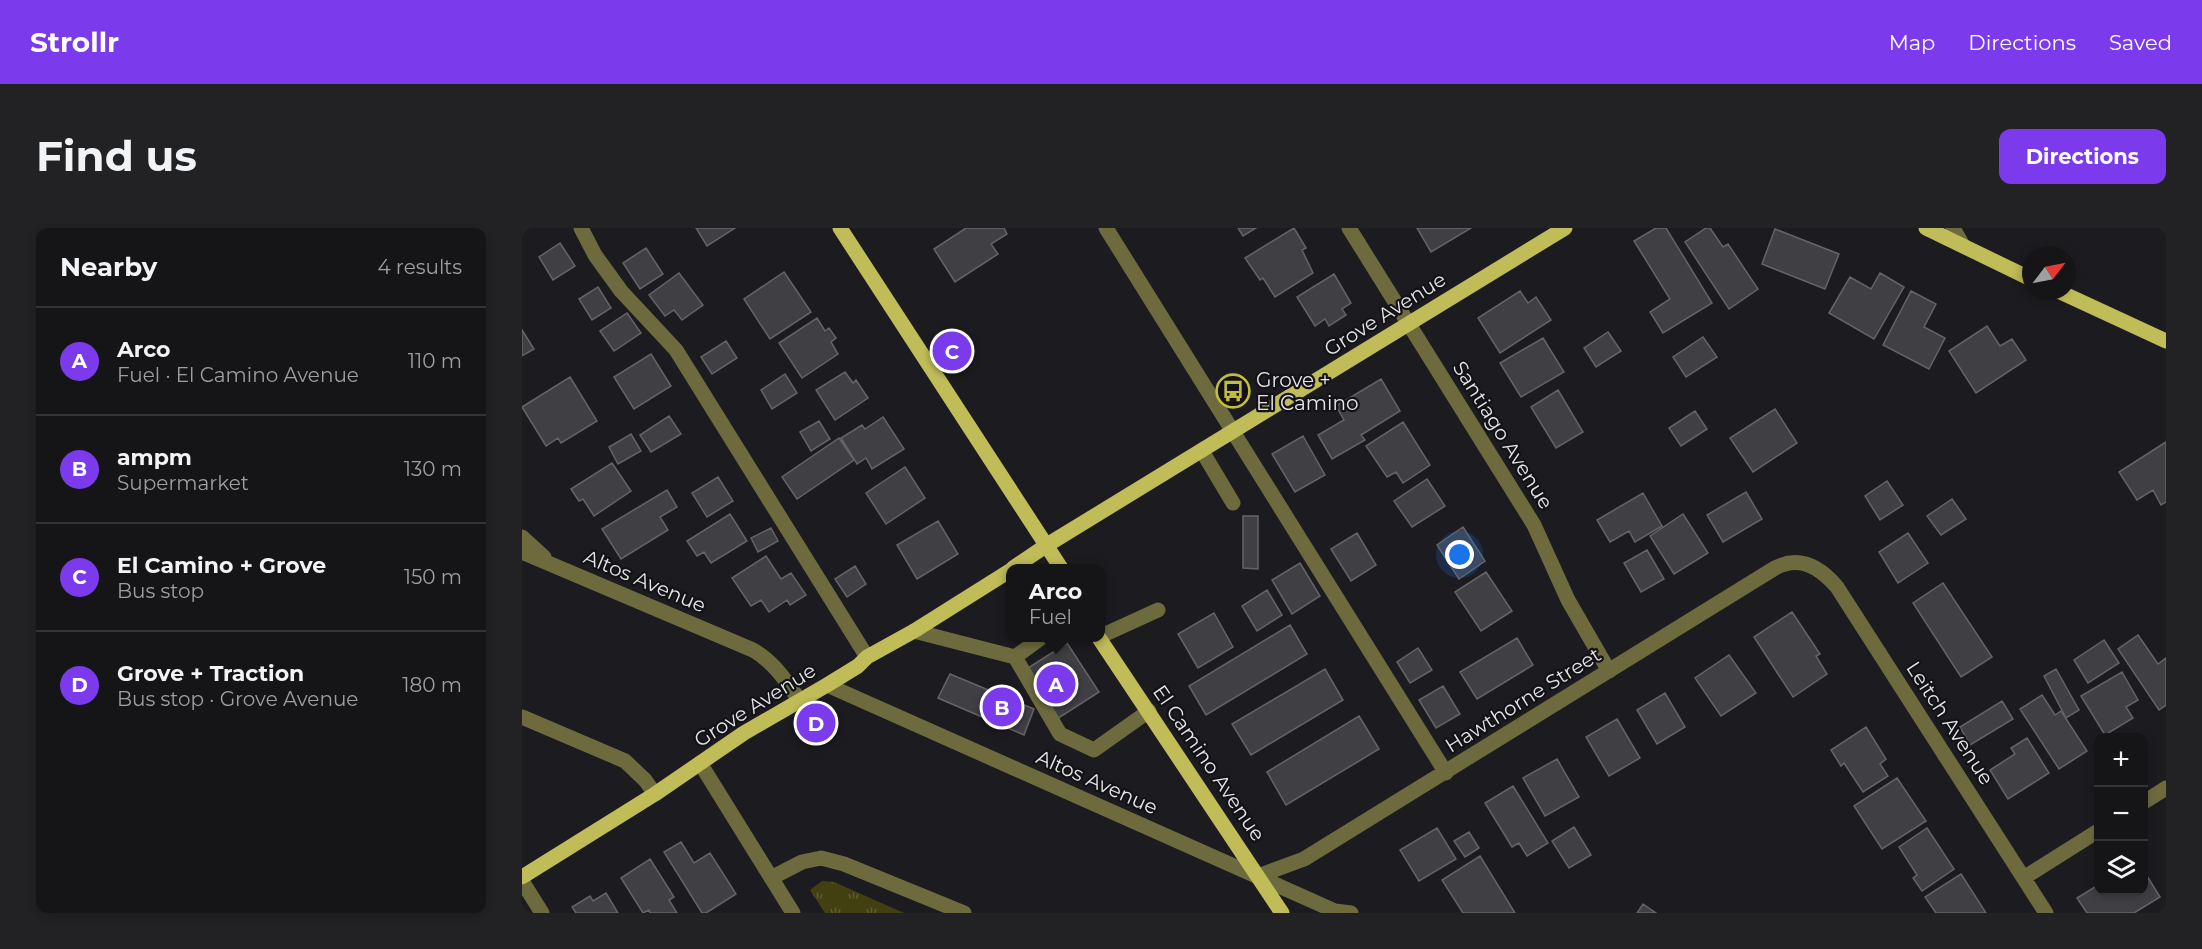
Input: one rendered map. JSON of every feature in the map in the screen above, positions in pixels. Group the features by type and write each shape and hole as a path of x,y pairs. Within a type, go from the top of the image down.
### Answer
{"main road":[{"path":"840,228 1059,564"},
{"name":"Grove Avenue","path":"1019,564 1565,228"},
{"path":"1926,228 2022,274"},
{"path":"2076,299 2166,341"},
{"name":"Grove Avenue","path":"522,879 655,794 744,733 827,685 858,666 867,657 914,631 1006,573"},
{"name":"El Camino Avenue","path":"1103,642 1282,913"}],"street":[{"path":"581,228 595,255 621,291 676,350 867,657"},
{"path":"1106,228 1446,773"},
{"name":"Santiago Avenue","path":"1349,228 1534,525 1568,600 1609,671"},
{"path":"1953,228 1962,244"},
{"path":"1202,451 1233,503"},
{"path":"522,537 551,564"},
{"name":"Altos Avenue","path":"522,552 753,650 764,656 781,674 800,701"},
{"name":"Hawthorne Street","path":"1258,876 1304,859 1775,568 1792,562 1809,564"},
{"name":"Leitch Avenue","path":"1809,564 1828,577 1842,595 2046,913"},
{"path":"1105,635 1158,610"},
{"path":"914,631 1015,657 1060,734 1094,750 1149,711"},
{"path":"1015,657 1036,642"},
{"name":"Altos Avenue","path":"827,685 1335,911 1351,913"},
{"path":"522,717 626,761 655,794"},
{"path":"700,763 793,913"},
{"path":"2148,799 2166,788"},
{"path":"2025,878 2094,834"},
{"path":"771,878 802,862 821,858 844,864 964,913"},
{"path":"522,879 542,913"}],"green space":[{"path":"822,881 834,882 904,913 825,913 810,890"}],"building":[{"path":"696,228 735,228 707,246"},
{"path":"966,228 1004,228 1007,234 991,244 998,254 955,282 934,249"},
{"path":"1238,228 1256,228 1243,236"},
{"path":"1294,228 1306,248 1302,250 1313,273 1275,297 1263,278 1260,280 1245,258"},
{"path":"1417,228 1471,228 1431,252"},
{"path":"1656,228 1666,228 1712,303 1663,333 1650,312 1670,299 1634,241"},
{"path":"1706,228 1710,228 1723,247 1728,244 1758,289 1729,309 1685,242"},
{"path":"1775,229 1839,254 1825,289 1762,264"},
{"path":"560,243 575,266 553,280 539,257"},
{"path":"646,248 663,274 640,289 623,263"},
{"path":"784,272 811,312 770,339 744,299"},
{"path":"679,273 703,305 682,320 674,310 665,316 649,295"},
{"path":"1880,273 1904,287 1874,339 1829,313 1850,277 1871,289"},
{"path":"1334,274 1351,303 1342,309 1346,315 1329,326 1325,319 1315,326 1297,297"},
{"path":"598,287 611,308 592,320 579,299"},
{"path":"1520,291 1528,303 1536,297 1551,320 1500,353 1478,318"},
{"path":"1911,291 1936,304 1924,327 1945,338 1929,369 1883,345"},
{"path":"627,313 641,333 614,351 600,331"},
{"path":"817,318 825,331 829,328 836,338 831,342 838,354 802,378 779,343"},
{"path":"1987,326 2000,346 2012,339 2026,360 1976,393 1949,351"},
{"path":"522,330 534,349 522,356"},
{"path":"1608,332 1621,351 1596,367 1584,348"},
{"path":"1703,337 1717,357 1686,377 1673,357"},
{"path":"1543,338 1564,372 1521,397 1500,363"},
{"path":"726,341 737,358 712,374 701,357"},
{"path":"651,354 671,386 634,409 614,377"},
{"path":"845,372 853,383 856,380 868,398 835,420 816,390"},
{"path":"785,374 797,393 772,409 761,390"},
{"path":"570,377 597,421 561,443 558,438 546,446 522,407"},
{"path":"1381,379 1400,411 1361,435 1365,440 1332,459 1318,435 1344,420 1336,406"},
{"path":"1558,390 1583,432 1556,448 1531,407"},
{"path":"1775,409 1797,443 1753,472 1730,438"},
{"path":"1695,411 1707,429 1681,446 1669,428"},
{"path":"669,416 681,434 651,452 640,435"},
{"path":"883,417 904,449 872,469 866,458 857,464 841,438 862,425 865,429"},
{"path":"819,421 830,439 811,451 800,432"},
{"path":"1403,422 1430,465 1403,483 1396,472 1387,477 1366,446"},
{"path":"631,434 641,451 618,464 609,447"},
{"path":"1303,436 1325,475 1295,492 1272,454"},
{"path":"839,438 854,460 797,499 782,477"},
{"path":"2166,442 2166,502 2161,505 2153,490 2137,500 2119,472"},
{"path":"612,463 631,491 594,516 583,499 579,501 571,489"},
{"path":"905,467 925,498 886,524 866,493"},
{"path":"718,477 733,501 707,517 692,493"},
{"path":"1427,479 1445,506 1412,527 1394,501"},
{"path":"1887,481 1903,505 1880,520 1865,496"},
{"path":"667,490 677,507 660,517 668,530 621,559 602,529"},
{"path":"1746,492 1762,519 1723,542 1707,515"},
{"path":"1643,493 1662,526 1635,542 1629,531 1610,542 1597,520"},
{"path":"1952,499 1966,519 1941,535 1927,516"},
{"path":"730,514 747,541 711,563 704,552 697,556 687,541"},
{"path":"1683,514 1708,553 1674,574 1650,536"},
{"path":"1243,516 1258,516 1258,569 1243,568"},
{"path":"938,521 958,554 917,579 897,545"},
{"path":"1463,527 1485,561 1459,579 1437,545"},
{"path":"771,528 778,541 758,552 751,538"},
{"path":"1357,533 1376,565 1351,581 1331,549"},
{"path":"1908,533 1928,563 1898,583 1879,552"},
{"path":"1647,550 1664,579 1641,592 1624,563"},
{"path":"766,556 781,579 791,573 806,595 790,605 787,600 769,612 761,600 751,606 732,578"},
{"path":"1300,563 1320,596 1292,614 1272,580"},
{"path":"855,566 866,584 847,597 835,579"},
{"path":"1486,572 1512,611 1481,631 1455,592"},
{"path":"1943,583 1992,657 1961,677 1913,603"},
{"path":"1267,590 1282,615 1257,631 1242,606"},
{"path":"1792,612 1820,654 1816,656 1827,674 1793,697 1754,637"},
{"path":"1214,613 1233,647 1198,668 1178,634"},
{"path":"1290,625 1307,654 1206,715 1189,686"},
{"path":"2138,635 2158,664 2166,658 2166,705 2159,710 2118,649"},
{"path":"1517,638 1533,665 1477,699 1460,672"},
{"path":"2104,640 2119,663 2088,683 2074,660"},
{"path":"1067,643 1099,692 1057,719 1025,670"},
{"path":"1418,648 1432,670 1410,683 1397,662"},
{"path":"1729,655 1756,693 1721,716 1695,678"},
{"path":"1325,669 1343,700 1251,755 1232,724"},
{"path":"2056,669 2079,710 2066,718 2044,676"},
{"path":"2122,672 2138,700 2126,707 2133,718 2108,733 2104,733 2081,696"},
{"path":"950,674 1034,709 1024,735 938,698"},
{"path":"1443,686 1460,714 1436,728 1419,700"},
{"path":"1665,693 1685,727 1657,744 1637,710"},
{"path":"2042,695 2055,715 2061,711 2087,751 2059,769 2020,709"},
{"path":"2002,701 2013,719 1970,745 1960,727"},
{"path":"1359,716 1379,749 1286,805 1267,772"},
{"path":"1617,719 1640,758 1609,776 1586,737"},
{"path":"1866,727 1886,759 1880,764 1888,776 1863,792 1844,763 1841,766 1831,750"},
{"path":"2027,738 2049,773 2008,799 1990,770 2015,754 2011,748"},
{"path":"1557,759 1579,797 1545,816 1523,778"},
{"path":"1897,778 1926,821 1882,849 1854,806"},
{"path":"1513,786 1548,843 1527,856 1519,843 1512,847 1485,803"},
{"path":"1574,827 1591,855 1569,868 1552,841"},
{"path":"1437,828 1456,859 1419,881 1400,850"},
{"path":"1927,828 1954,869 1922,891 1913,878 1917,875 1899,847"},
{"path":"1469,832 1479,848 1465,857 1454,841"},
{"path":"681,842 694,863 710,853 736,894 706,913 702,913 664,852"},
{"path":"1480,856 1515,913 1463,913 1442,880"},
{"path":"650,859 674,897 669,900 677,913 650,913 649,910 643,913 621,878"},
{"path":"1961,874 1986,913 1936,913 1925,897"},
{"path":"2148,878 2160,897 2134,913 2087,913 2077,898 2094,887 2094,895 2148,895"},
{"path":"606,893 618,913 576,913 572,907 590,896 593,901"},
{"path":"1643,904 1656,913 1637,913"}],"place":[{"name":"El Camino + Grove","path":"952,351"},
{"name":"Grove + El Camino","path":"1233,391"},
{"name":"Arco","path":"1056,684"},
{"name":"ampm","path":"1002,707"},
{"name":"Grove + Traction","path":"816,723"}]}
